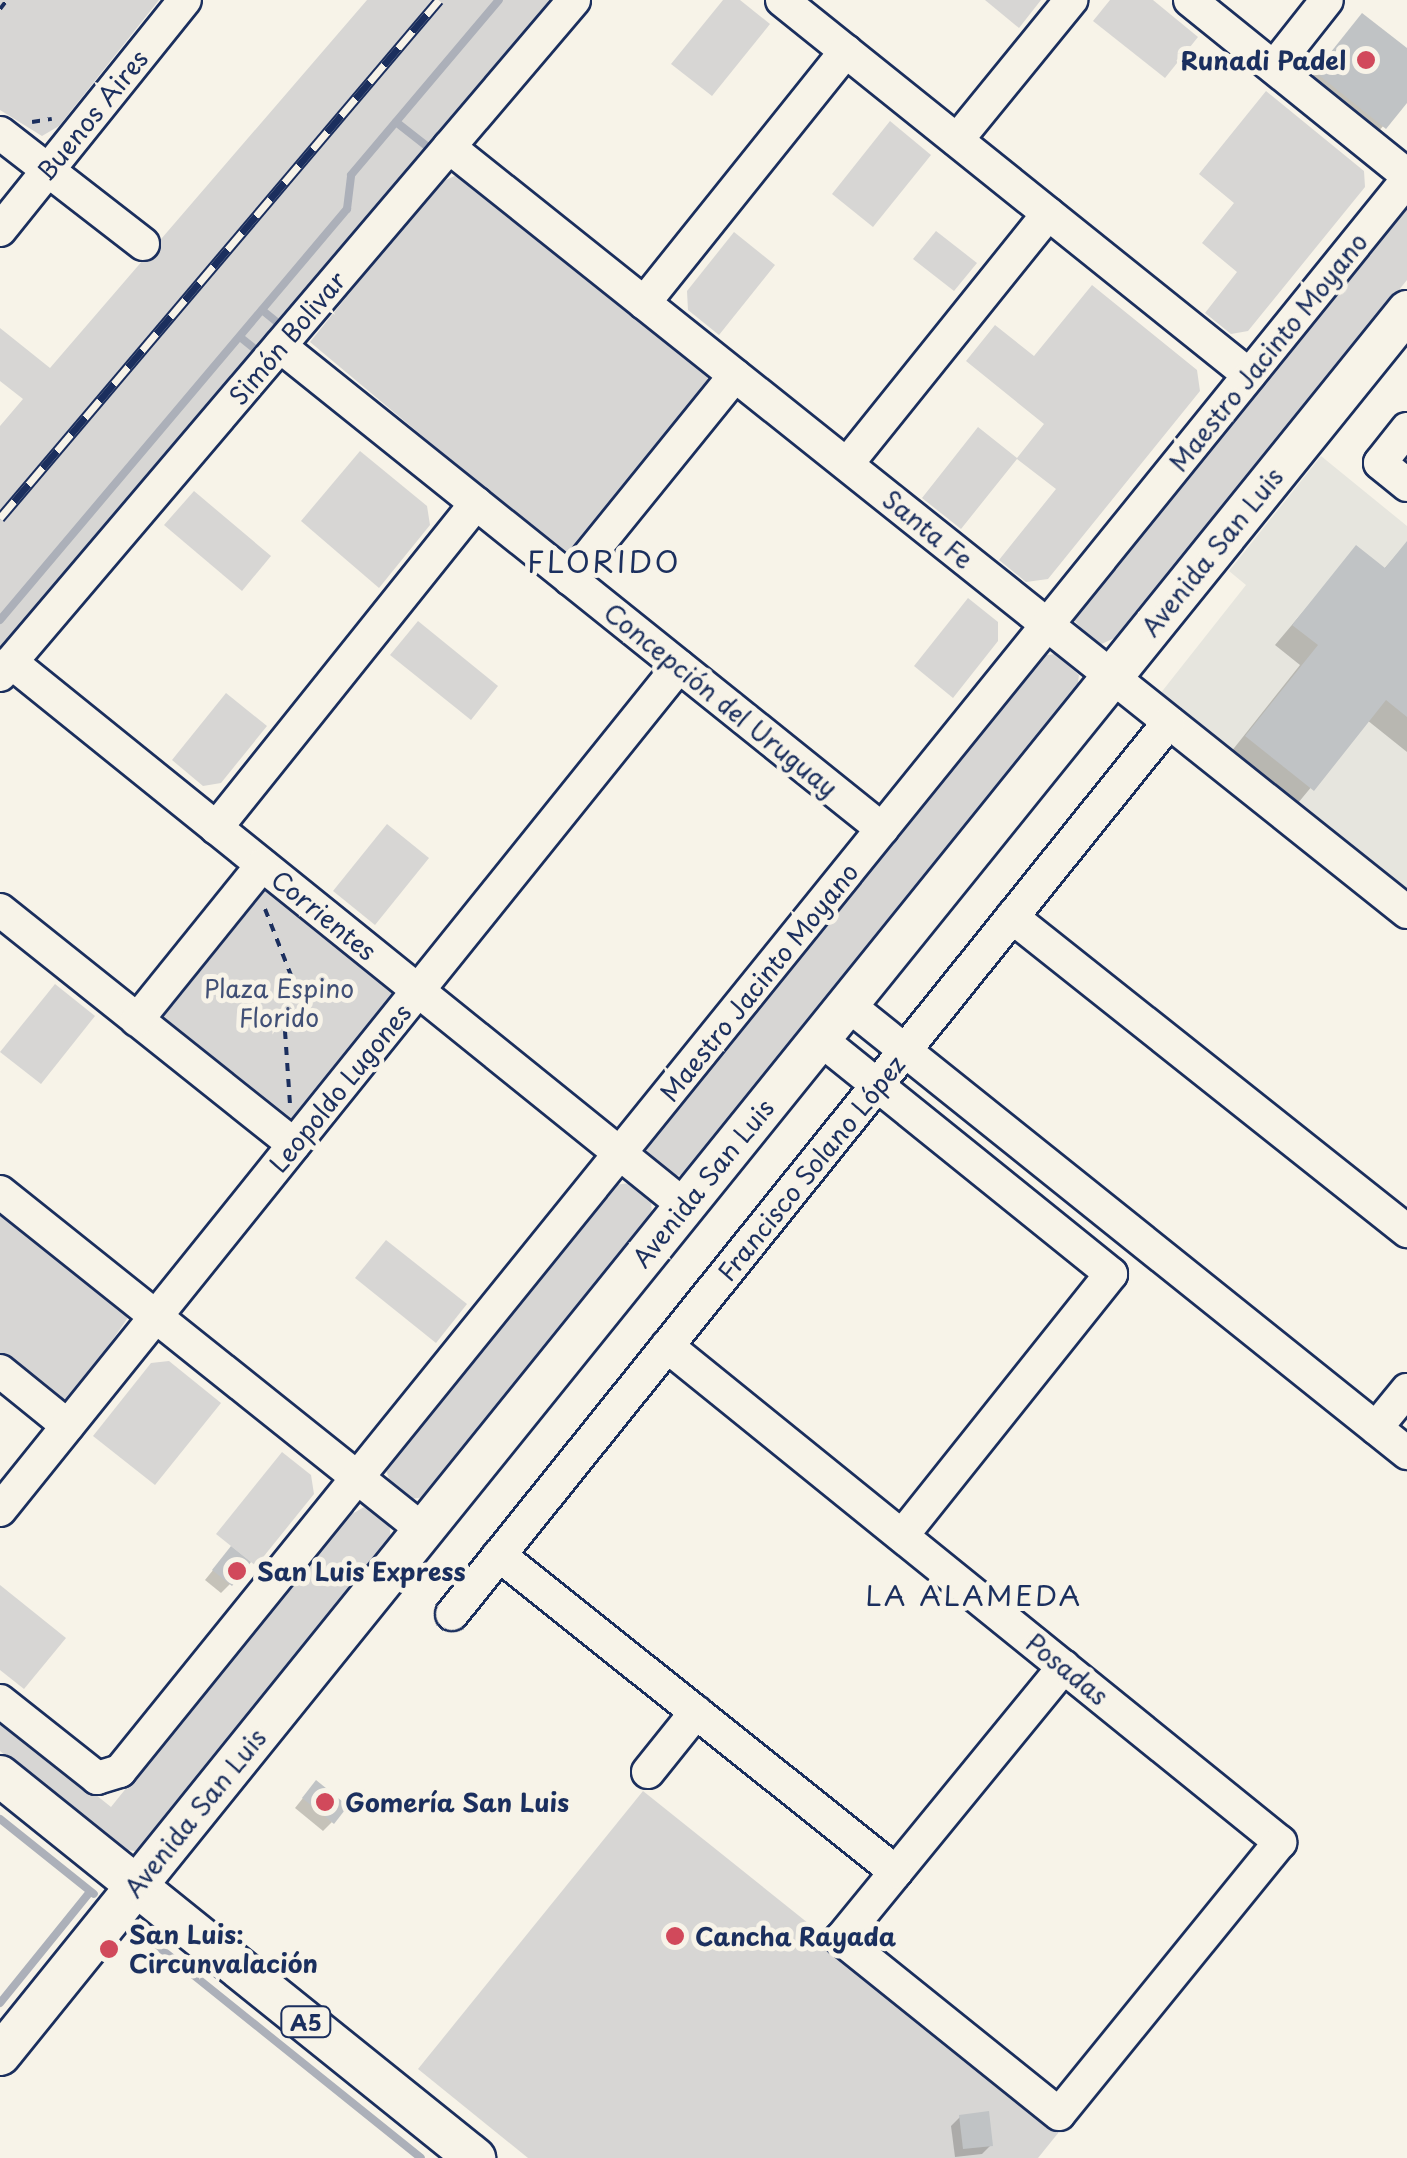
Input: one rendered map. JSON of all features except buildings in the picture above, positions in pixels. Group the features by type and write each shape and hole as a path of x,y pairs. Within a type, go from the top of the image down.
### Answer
{"main road":[{"name":"Avenida San Luis","path":"0,2056 1407,310"},
{"name":"A5","path":"0,1776 475,2158"}],"street":[{"name":"Buenos Aires","path":"0,230 185,0"},
{"name":"Simón Bolivar","path":"6,668 574,0"},
{"path":"782,0 1250,375"},
{"path":"957,140 1072,0"},
{"path":"1190,0 1407,177"},
{"path":"1274,67 1328,0"},
{"path":"644,302 846,51"},
{"path":"0,133 143,244"},
{"name":"Santa Fe","path":"449,147 1407,912"},
{"name":"Maestro Jacinto Moyano","path":"0,1701 91,1775 108,1780 358,1478 1407,177"},
{"path":"847,464 1048,214"},
{"name":"Concepción del Uruguay","path":"280,346 882,829"},
{"path":"570,578 735,375"},
{"path":"1407,430 1380,463 1407,485"},
{"path":"216,828 476,503"},
{"name":"Leopoldo Lugones","path":"0,1510 156,1317 290,1124 418,990 679,666"},
{"name":"Corrientes","path":"6,668 216,828 261,880 418,990 685,1206"},
{"name":"Francisco Solano López","path":"452,1614 1169,722"},
{"path":"138,1020 261,880"},
{"path":"0,910 138,1020 290,1124"},
{"path":"1012,918 1407,1231"},
{"path":"848,1004 1407,1453"},
{"path":"820,1038 1111,1274 902,1536"},
{"path":"0,1192 423,1530"},
{"name":"Posadas","path":"667,1346 1280,1842 1060,2114 841,1939 896,1872"},
{"path":"0,1371 68,1426"},
{"path":"1376,1428 1407,1390"},
{"path":"499,1555 896,1872 1064,1668"},
{"path":"648,1772 696,1712"}],"path":[{"path":"0,9 7,0"},
{"path":"261,880 298,992 285,1031 290,1124"},
{"path":"290,1124 298,1112"}],"shaded area":[{"path":"1321,456 1407,526 1407,900 1156,699 1246,585 1229,571"}],"green space":[{"path":"0,0 159,0 59,126 42,136 0,110"},
{"path":"367,0 552,0 0,653 0,426 23,399 0,381 0,328 50,368"},
{"path":"723,0 740,0 770,24 712,96 671,64"},
{"path":"985,0 1041,0 1019,28"},
{"path":"1110,0 1153,0 1198,37 1165,78 1093,21"},
{"path":"1266,91 1364,171 1365,187 1248,331 1231,334 1205,313 1237,272 1202,243 1234,203 1199,174"},
{"path":"890,121 931,155 873,227 832,194"},
{"path":"459,174 707,373 708,383 569,552 555,547 310,342 439,183"},
{"path":"1407,204 1407,280 1117,637 1097,646 1072,618"},
{"path":"936,231 977,263 954,291 913,259"},
{"path":"734,232 775,265 719,335 688,310 687,291"},
{"path":"1092,285 1197,370 1200,391 1048,579 1026,582 999,560 1056,489 1017,459 961,529 922,498 978,427 1017,458 1044,424 966,361 995,325 1034,356"},
{"path":"360,451 427,506 430,525 379,588 301,521"},
{"path":"194,491 271,556 242,591 164,525"},
{"path":"968,598 998,622 998,641 953,698 914,666"},
{"path":"418,621 498,686 471,720 390,655"},
{"path":"1055,654 1079,675 1077,690 685,1175 672,1176 647,1155 646,1146 1040,656"},
{"path":"226,693 267,726 221,783 203,786 172,760"},
{"path":"387,824 429,858 375,925 333,891"},
{"name":"Plaza Espino Florido","path":"265,887 397,993 295,1121 162,1016"},
{"path":"55,984 95,1016 41,1084 0,1052"},
{"path":"630,1183 651,1200 652,1216 427,1497 409,1499 392,1486 385,1468 614,1185"},
{"path":"0,1210 129,1316 69,1403 54,1399 0,1355"},
{"path":"386,1240 467,1304 436,1343 355,1278"},
{"path":"169,1361 221,1403 155,1485 93,1436 151,1363"},
{"path":"282,1452 311,1475 314,1494 256,1566 216,1534"},
{"path":"364,1507 389,1521 391,1540 141,1852 121,1849 0,1751 0,1718 111,1807 342,1520"},
{"path":"0,1585 66,1638 24,1689 0,1670"},
{"name":"Cancha Rayada","path":"643,1791 1063,2127 1038,2158 528,2158 418,2069"}],"waterway":[{"path":"0,620 347,209 351,175 499,0"},
{"path":"396,122 433,151"},
{"path":"262,310 283,327"},
{"path":"240,337 261,354"},
{"path":"0,1819 94,1894"},
{"path":"0,2003 90,1892"},
{"path":"130,1924 421,2158"}],"railway":[{"path":"0,518 439,0"}],"place":[{"name":"Runadi Padel","path":"1366,60"},
{"name":"San Luis Express","path":"237,1571"},
{"name":"Gomería San Luis","path":"325,1802"},
{"name":"Cancha Rayada","path":"675,1936"},
{"name":"San Luis: Circunvalación","path":"109,1949"}],"district":[{"name":"FLORIDO","path":"604,561"},
{"name":"LA ALAMEDA","path":"974,1595"}]}
